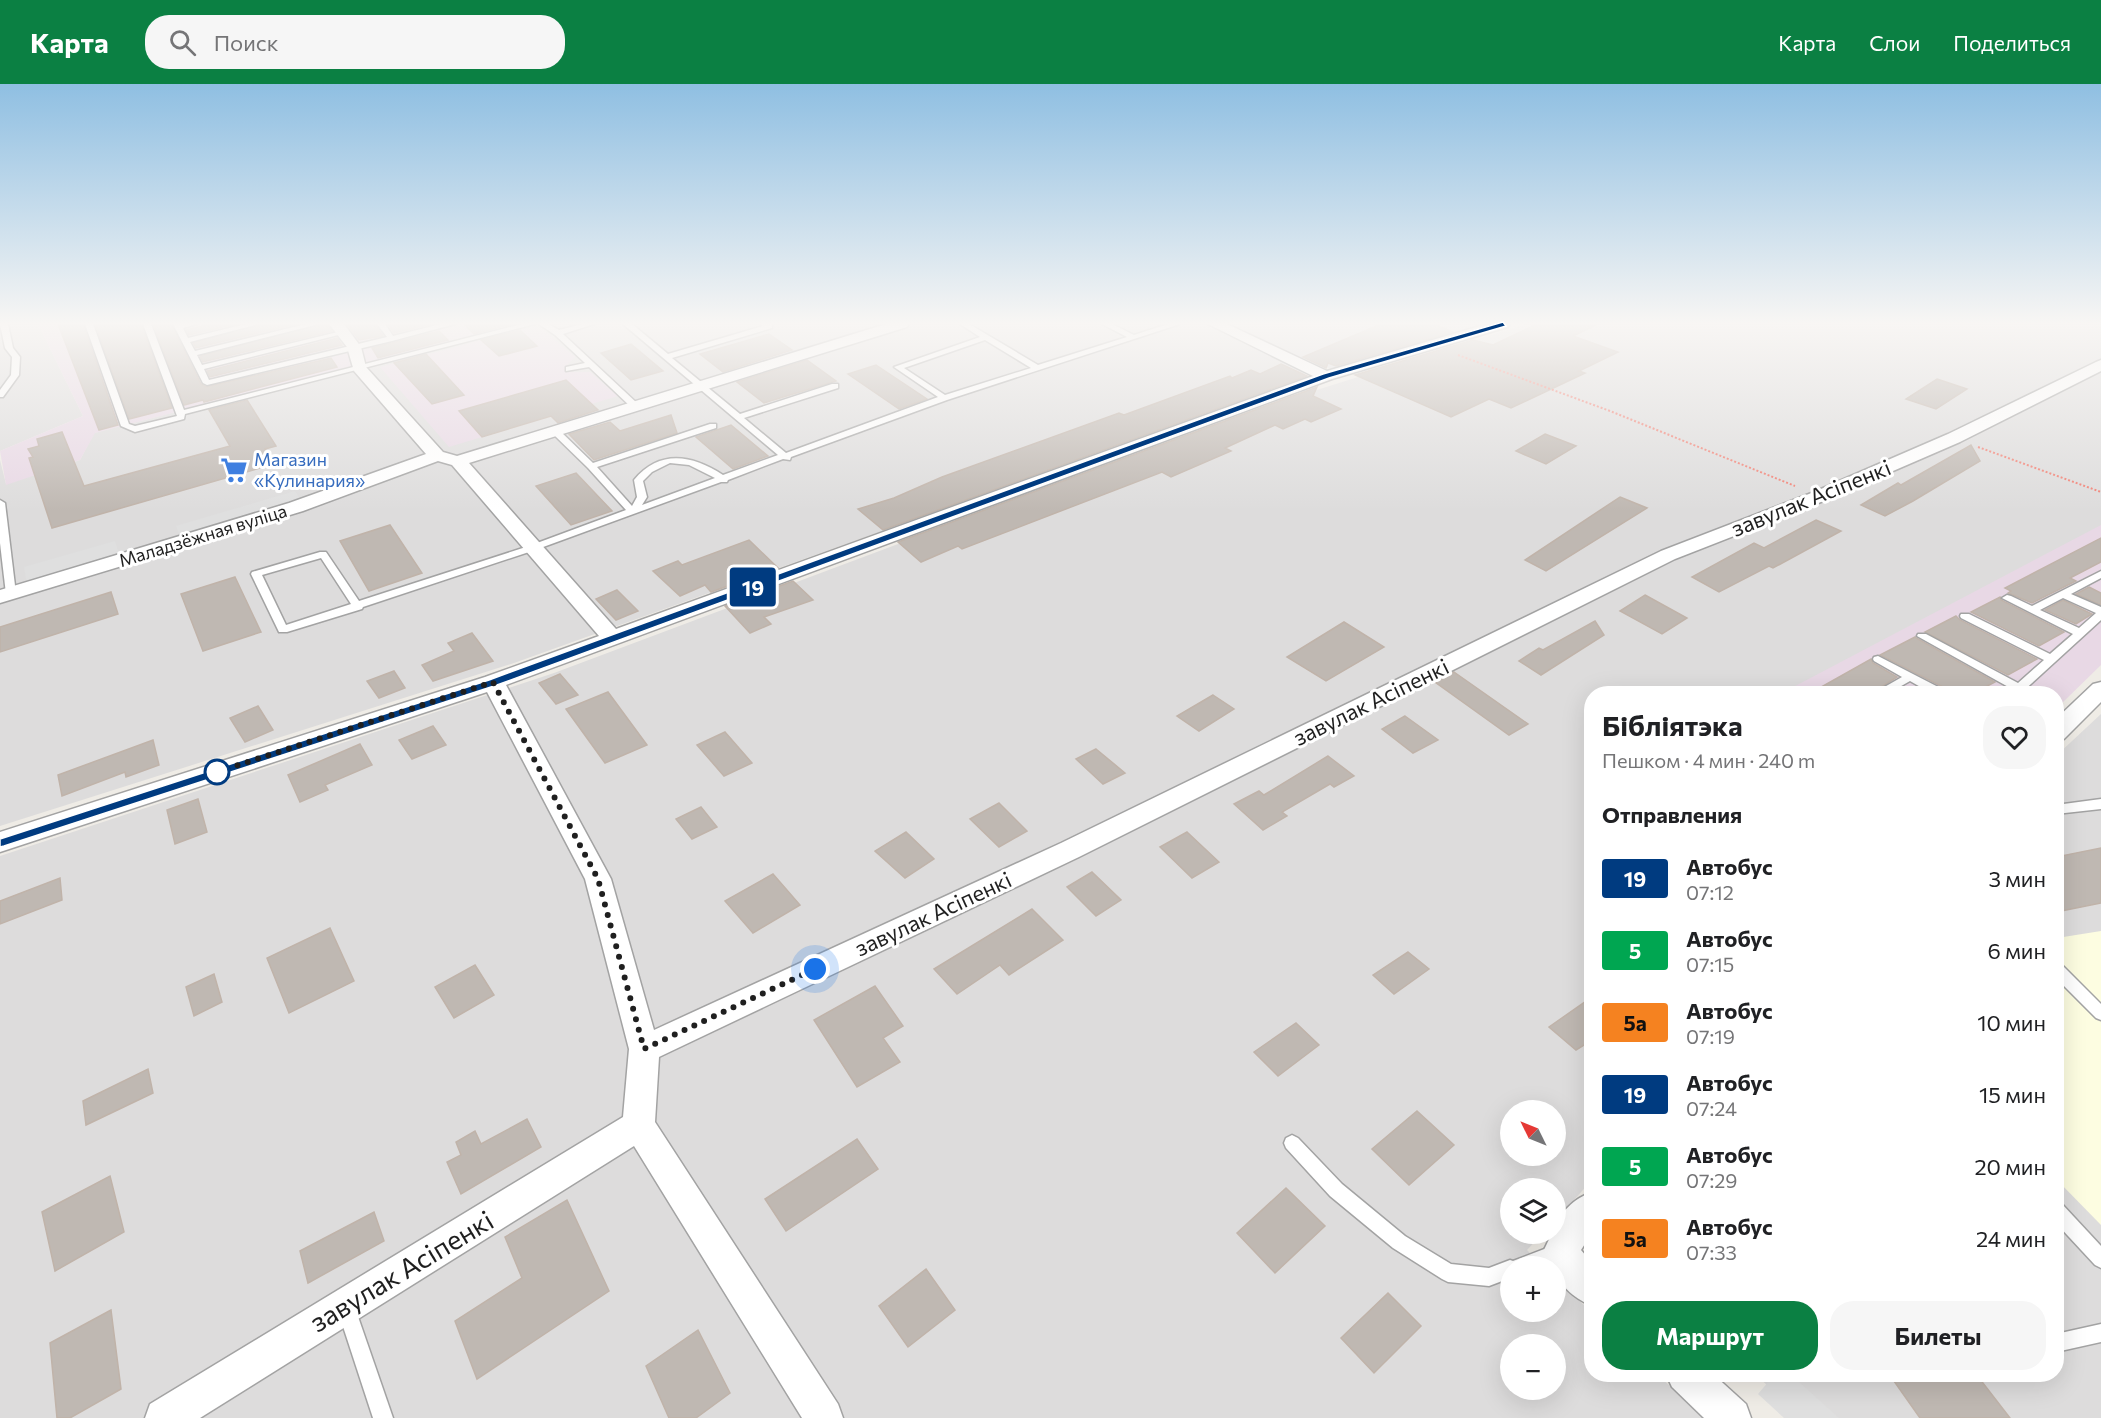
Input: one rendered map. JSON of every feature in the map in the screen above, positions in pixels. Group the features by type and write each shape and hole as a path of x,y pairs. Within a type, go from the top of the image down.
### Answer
{"street":[{"path":"375,386 437,456 458,461 700,386"},
{"path":"0,842 493,682 1298,386"},
{"name":"завулак Асіпенкі","path":"644,1049 1070,850 1668,555 1820,496 1954,438 2058,386"},
{"name":"Маладзёжная вуліца","path":"5,596 296,507 437,456"},
{"path":"458,461 613,639"},
{"path":"493,682 598,879 644,1049 639,1125 824,1418"},
{"path":"2064,725 2101,689"},
{"name":"завулак Асіпенкі","path":"164,1418 639,1125"},
{"path":"1584,1216 1574,1226 1561,1252 1584,1280"},
{"path":"1694,1382 1732,1418"}],"lane":[{"path":"111,386 125,426 135,429 181,417 171,386"},
{"path":"181,413 287,386"},
{"path":"614,386 635,406"},
{"path":"701,386 787,458"},
{"path":"738,417 834,386"},
{"path":"927,386 944,398"},
{"path":"358,607 323,554 256,574 283,630 358,607 532,548 787,458 980,386"},
{"path":"591,466 713,426"},
{"path":"555,431 633,512"},
{"path":"633,512 642,497 638,480 653,467 663,463 690,461 700,464 724,480"},
{"path":"0,503 5,596"},
{"path":"2032,610 2101,574"},
{"path":"2022,686 2101,613 2063,594"},
{"path":"2007,598 2079,633"},
{"path":"1965,616 2052,659"},
{"path":"1922,636 2010,686"},
{"path":"1878,659 1927,686"},
{"path":"1893,686 1910,677"},
{"path":"2064,809 2101,804"},
{"path":"2064,976 2101,1014"},
{"path":"1292,1143 1345,1197 1399,1242 1448,1273 1489,1276 1500,1272"},
{"path":"2064,1219 2101,1258"},
{"path":"1549,1256 1561,1252"},
{"path":"346,1306 383,1418"},
{"path":"2064,1341 2101,1333"}],"path":[{"path":"1543,386 1820,496"},
{"path":"1954,438 2101,492"}],"shaded area":[{"path":"0,386 68,386 83,416 0,451"},
{"path":"68,386 275,386 95,433 80,460 6,485 0,451 83,416"},
{"path":"275,386 1271,386 1027,479 514,663 0,826 0,460 6,484 80,460 94,433"},
{"path":"397,386 607,386 618,396 449,447"},
{"path":"1328,386 2101,386 2101,656 2064,686 1584,686 1584,1189 1566,1209 1566,1178 1500,1178 1500,1244 1533,1244 1527,1250 1533,1256 1500,1256 1500,1322 1566,1322 1566,1288 1584,1305 1584,1382 1666,1382 1704,1418 0,1418 0,856 554,673 1269,405"},
{"path":"295,491 302,502 27,584 24,567 115,541 119,554 180,536 176,526"},
{"path":"2101,525 2101,665 2064,701 2064,686 1795,686"},
{"path":"2101,714 2101,1418 1803,1418 1764,1382 2064,1382 2064,748"},
{"path":"2101,931 2101,1225 2064,1187 2064,937"},
{"path":"1768,1382 1799,1382 1839,1418 1784,1418 1758,1394"}],"building":[{"path":"82,386 105,386 118,425 99,430"},
{"path":"117,386 164,386 172,408 129,419"},
{"path":"177,386 264,386 204,402 203,400 184,405"},
{"path":"416,386 456,386 464,395 432,404"},
{"path":"544,386 573,386 598,410 558,423 551,416 482,437 459,411"},
{"path":"742,386 819,386 764,403"},
{"path":"866,386 908,386 927,399 899,409"},
{"path":"1202,386 1279,386 883,530 858,509 894,498 942,477 1119,413 1124,415"},
{"path":"1381,386 1557,386 1511,408 1489,399 1451,417"},
{"path":"1926,386 1959,386 1967,389 1936,409 1906,399"},
{"path":"1317,387 1313,396 1341,409 1311,422 1305,419 1283,429 1275,425 1225,448 1231,451 1171,477 1162,472 962,549 958,546 921,562 898,542"},
{"path":"247,400 276,446 265,449 274,464 52,528 29,458 33,457 28,449 39,446 37,439 62,432 84,486 230,446 209,410"},
{"path":"671,415 677,433 594,460 569,434 610,422 620,431"},
{"path":"731,425 768,456 733,469 696,437"},
{"path":"1545,434 1576,446 1546,464 1516,451"},
{"path":"1971,445 1980,461 1913,501 1885,516 1861,505 1898,483 1901,485"},
{"path":"576,473 612,511 571,525 536,486"},
{"path":"1620,497 1647,508 1546,571 1525,560"},
{"path":"1816,520 1841,531 1773,568 1769,566 1719,592 1692,577 1754,543 1764,548"},
{"path":"390,525 422,573 369,591 340,541"},
{"path":"2101,538 2101,562 2070,578 2076,581 2032,603 2008,593 2011,591 2005,588"},
{"path":"749,540 778,568 711,592 705,585 680,596 653,571 678,561 682,565"},
{"path":"235,577 261,632 203,651 181,594"},
{"path":"793,581 813,600 764,617 771,624 750,633 725,606"},
{"path":"2089,587 2101,593 2101,605 2076,594"},
{"path":"617,590 638,611 616,620 596,599"},
{"path":"111,592 118,614 0,652 0,627"},
{"path":"1645,595 1687,618 1662,634 1620,611"},
{"path":"2000,597 2001,600 2064,632 2039,646 1971,612"},
{"path":"2063,600 2092,614 2076,624 2045,610"},
{"path":"1956,616 2037,659 2008,675 1925,632"},
{"path":"1595,621 1604,635 1541,675 1519,661 1539,648 1543,650"},
{"path":"1344,622 1384,647 1326,681 1287,657"},
{"path":"472,633 493,661 433,681 422,665 454,651 448,643"},
{"path":"1915,637 1995,682 1987,686 1941,686 1880,655"},
{"path":"1871,659 1873,663 1897,677 1883,686 1823,686"},
{"path":"394,671 405,688 379,698 367,681"},
{"path":"1454,672 1528,724 1509,735 1435,682"},
{"path":"560,674 578,695 556,704 539,683"},
{"path":"608,692 647,745 605,763 566,709"},
{"path":"1213,695 1234,709 1199,731 1177,716"},
{"path":"258,706 273,730 245,742 230,718"},
{"path":"1405,716 1438,740 1413,753 1382,729"},
{"path":"433,726 446,745 412,759 399,740"},
{"path":"725,732 752,763 724,776 697,745"},
{"path":"153,740 159,765 126,777 125,772 62,796 58,775"},
{"path":"360,744 372,765 325,785 328,790 300,802 288,775"},
{"path":"1096,749 1125,773 1103,784 1076,759"},
{"path":"1328,756 1354,776 1334,787 1330,784 1282,812 1287,816 1263,830 1234,804 1259,791 1264,795"},
{"path":"198,799 207,832 175,844 167,810"},
{"path":"999,803 1027,831 999,847 970,819"},
{"path":"701,807 717,827 692,839 676,819"},
{"path":"906,832 934,859 905,878 875,851"},
{"path":"1187,832 1219,862 1192,878 1160,847"},
{"path":"2101,848 2101,903 2064,910 2064,855"},
{"path":"1092,872 1121,900 1096,916 1067,887"},
{"path":"773,874 800,905 753,933 725,901"},
{"path":"60,878 62,900 0,924 0,901"},
{"path":"1032,909 1063,940 1009,975 1000,965 957,994 934,969"},
{"path":"330,928 354,981 289,1013 267,958"},
{"path":"1408,952 1429,969 1394,994 1373,975"},
{"path":"475,965 494,995 454,1018 435,987"},
{"path":"214,974 222,1002 194,1016 186,987"},
{"path":"875,986 903,1026 883,1038 900,1062 857,1087 814,1020"},
{"path":"1584,1003 1584,1045 1576,1050 1549,1027"},
{"path":"1296,1023 1319,1045 1278,1076 1254,1052"},
{"path":"148,1069 153,1093 86,1125 83,1101"},
{"path":"1417,1111 1454,1145 1409,1185 1372,1149"},
{"path":"527,1119 541,1147 461,1194 447,1162 461,1155 456,1142 475,1131 481,1144"},
{"path":"857,1139 878,1169 786,1231 765,1199"},
{"path":"110,1176 124,1232 55,1271 42,1212"},
{"path":"1286,1188 1325,1226 1275,1273 1237,1233"},
{"path":"567,1200 609,1291 477,1379 455,1321 522,1278 505,1237"},
{"path":"374,1212 384,1241 308,1283 300,1251"},
{"path":"926,1269 955,1310 908,1347 879,1306"},
{"path":"1388,1293 1421,1326 1374,1373 1341,1338"},
{"path":"111,1310 121,1389 70,1418 57,1418 50,1343"},
{"path":"698,1330 730,1393 696,1418 669,1418 646,1366"},
{"path":"1895,1382 1982,1382 2010,1418 1920,1418"}],"bus line":[{"name":"19","path":"0,842 493,682 1298,386"}],"place":[{"name":"Магазин «Кулинария»","path":"234,470"}],"route":[{"path":"217,772 493,682 598,879 644,1049 815,969"}]}
